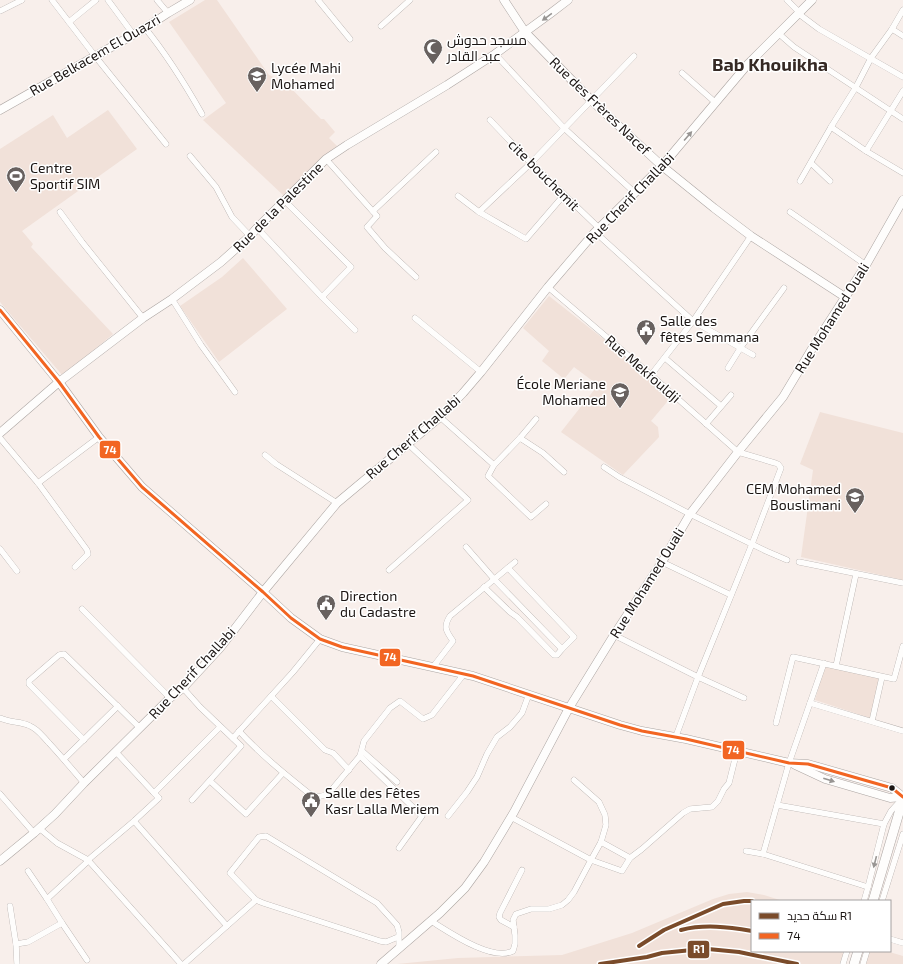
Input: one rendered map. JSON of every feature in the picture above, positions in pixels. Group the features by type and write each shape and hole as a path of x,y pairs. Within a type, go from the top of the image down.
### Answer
{"main road":[{"path":"873,900 903,798"},
{"path":"854,964 858,952"}],"street":[{"path":"0,11 22,0"},
{"path":"52,0 166,144"},
{"path":"69,22 96,0"},
{"path":"108,0 133,34"},
{"path":"158,0 168,13"},
{"name":"Rue Belkacem El Ouazri","path":"0,110 145,28 190,0"},
{"path":"318,0 350,39"},
{"path":"381,26 408,0"},
{"name":"Rue des Frères Nacef","path":"504,0 525,32 592,100 662,166 751,236 845,297"},
{"name":"Rue de la Palestine","path":"0,433 59,382 143,318 172,299 221,262 250,236 326,159 495,54 568,0"},
{"path":"787,0 799,13 819,29 903,77"},
{"name":"Rue Cherif Challabi","path":"0,861 55,814 84,783 182,688 220,648 263,592 337,503 440,417 463,393 597,230 662,166 748,64 812,0"},
{"path":"800,181 856,87 871,58 892,29 903,10"},
{"path":"145,28 178,73 202,114"},
{"path":"892,29 903,36"},
{"path":"778,33 794,47 903,119"},
{"path":"495,54 564,128 634,192"},
{"path":"479,212 531,163 634,56"},
{"path":"682,74 716,103"},
{"path":"866,151 903,91"},
{"name":"cite bouchemit","path":"490,120 597,230 693,320 742,347 753,355"},
{"path":"831,127 866,151 903,173"},
{"path":"373,211 436,152"},
{"path":"190,156 216,187 232,217 250,236"},
{"path":"326,159 377,216 367,227 385,248 416,277"},
{"path":"811,163 830,181"},
{"path":"458,196 479,212 526,239 564,195"},
{"name":"Rue Mohamed Ouali","path":"384,962 431,921 465,888 484,862 511,817 569,708 614,635 662,562 690,514 783,397 813,347 866,265 903,200"},
{"path":"285,201 351,267 322,297"},
{"path":"60,212 143,318"},
{"path":"790,212 866,265"},
{"path":"257,228 355,330"},
{"path":"651,375 693,320 751,236"},
{"name":"Rue Mekfouldji","path":"548,288 651,375 738,452"},
{"path":"728,368 784,288"},
{"path":"172,299 201,345 235,392"},
{"path":"0,310 59,382 99,437 142,487 291,618 320,639 342,647 473,676 642,731 676,736 791,764 808,764 892,788 903,798 891,810 884,824 864,900"},
{"path":"415,318 481,372"},
{"path":"665,358 721,406"},
{"path":"706,424 731,395"},
{"path":"440,417 494,465"},
{"path":"536,419 494,465 488,476 531,517 546,504"},
{"path":"38,483 99,437"},
{"path":"0,438 38,483 88,551 88,554 74,567"},
{"path":"520,438 543,453 564,472"},
{"path":"389,570 468,500 407,443"},
{"path":"676,736 781,468 778,464 738,452"},
{"path":"265,455 276,464 337,503"},
{"path":"604,467 618,477 690,514 771,554 787,560"},
{"path":"466,547 494,579 562,649"},
{"path":"0,549 18,571"},
{"path":"433,667 454,641 446,631 446,623 450,616 515,562"},
{"path":"662,562 731,594"},
{"path":"799,562 903,583"},
{"path":"484,587 517,617 554,655 557,655 574,637 508,568"},
{"path":"836,666 856,574"},
{"path":"82,609 170,698"},
{"path":"614,635 744,698"},
{"path":"233,738 293,672 320,639"},
{"path":"776,723 793,656 894,679 903,646"},
{"path":"84,740 30,686 29,681 59,655 64,654 140,728"},
{"path":"763,854 777,805 824,663"},
{"path":"239,731 284,773 311,795 322,797 329,793 349,770 361,754 364,741 390,708 400,701 423,719 432,715 464,674"},
{"path":"872,721 882,677"},
{"path":"182,688 241,746 192,800"},
{"path":"448,816 477,777 496,737 510,727 522,713 529,694"},
{"path":"271,696 325,750 333,753 349,770"},
{"path":"810,702 903,731"},
{"path":"64,760 118,706"},
{"path":"0,718 5,721 26,724 39,731 84,783"},
{"path":"154,793 220,727"},
{"path":"511,817 591,860 622,872 630,858 683,813 690,809 712,807 718,801 729,783 737,751"},
{"path":"47,898 159,798 116,752"},
{"path":"361,754 397,782"},
{"path":"361,754 422,816 399,848"},
{"path":"210,781 246,814 284,773"},
{"path":"431,921 473,946 489,952 508,953 513,951 515,944 513,920 516,914 531,909 549,909 562,905 568,900 574,892 601,842 606,825 605,815 600,802 574,780"},
{"path":"0,794 37,830 88,860 183,964 256,900"},
{"path":"777,805 884,824"},
{"path":"134,821 227,926"},
{"path":"882,900 903,834"},
{"path":"398,937 386,942 380,941 263,903 256,900 230,873 259,837 266,836 358,893 377,903 396,925 399,932 399,948"},
{"path":"601,842 630,858"},
{"path":"746,851 763,854 868,887"},
{"path":"896,858 903,860"},
{"path":"514,927 499,917 522,870"},
{"path":"28,871 88,960"},
{"path":"10,906 16,944 17,964"},
{"path":"16,944 28,942 62,923"},
{"path":"891,939 903,943"},
{"path":"843,964 847,952"},
{"path":"863,964 867,952"}],"shaded area":[{"name":"Lycée Mahi Mohamed","path":"205,0 217,0 269,75 285,82 321,119 324,119 335,132 329,138 337,146 284,196 203,120 226,103 169,22"},
{"path":"108,110 137,149 22,231 33,244 31,247 113,334 63,376 0,302 0,149 53,115 67,138"},
{"path":"243,258 287,309 219,362 180,306 222,277"},
{"name":"École Meriane Mohamed","path":"549,296 620,352 671,397 651,421 658,427 659,437 623,475 561,432 598,385 574,367 564,379 542,361 549,351 523,328"},
{"name":"CEM Mohamed Bouslimani","path":"820,412 903,433 903,580 801,557 813,470 800,464"},
{"path":"825,665 879,678 870,718 815,700"},
{"path":"747,892 780,900 751,900 751,952 844,952 840,964 397,964 458,958 562,955 632,933 713,899 729,894"},
{"path":"869,952 889,952 903,956 903,964 866,964"}],"rail line":[{"name":"R1","path":"639,946 664,930 723,904 751,901"},
{"name":"R1","path":"681,930 699,927 725,927 751,931"},
{"name":"R1","path":"600,964 647,957 662,953 708,949 739,952 797,964"}],"transit line":[{"name":"74","path":"0,310 59,382 99,437 142,487 291,618 320,639 342,647 473,676 642,731 686,739 789,763 808,764 892,788 903,797"}],"place":[{"name":"مسجد حدوش عبد القادر","path":"433,65"},
{"name":"Lycée Mahi Mohamed","path":"257,93"},
{"name":"Centre Sportif SIM","path":"16,193"},
{"name":"Salle des fêtes Semmana","path":"646,346"},
{"name":"École Meriane Mohamed","path":"620,409"},
{"name":"CEM Mohamed Bouslimani","path":"855,514"},
{"name":"Direction du Cadastre","path":"326,621"},
{"name":"Salle des Fêtes Kasr Lalla Meriem","path":"311,818"}],"district":[{"name":"Bab Khouikha","path":"770,65"}]}
